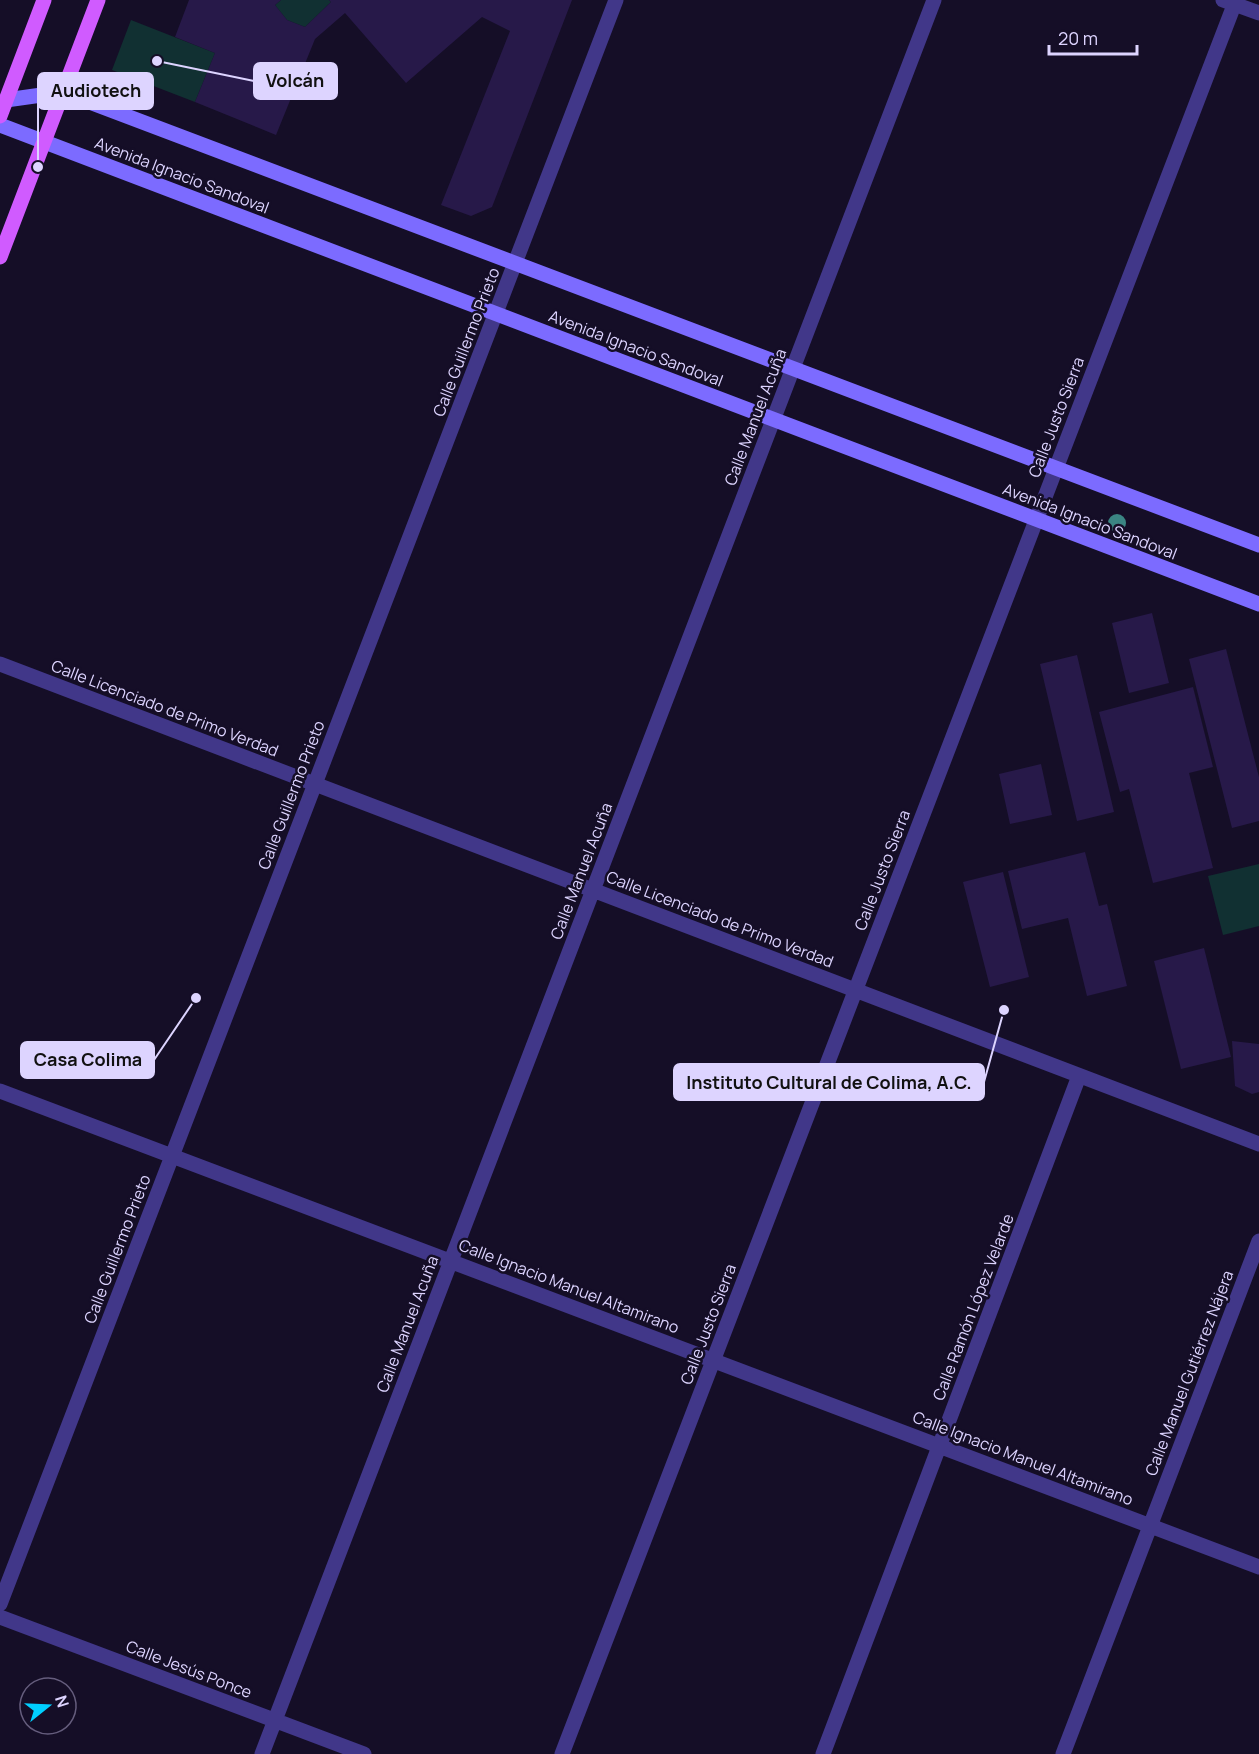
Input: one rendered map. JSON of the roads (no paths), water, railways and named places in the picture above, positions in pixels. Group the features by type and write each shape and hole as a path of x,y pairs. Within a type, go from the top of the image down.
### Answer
{"main road":[{"path":"0,116 44,0"},
{"path":"0,257 98,0"},
{"path":"6,100 63,92 1259,545"},
{"name":"Avenida Ignacio Sandoval","path":"0,125 1259,604"}],"street":[{"name":"Calle Guillermo Prieto","path":"0,1604 616,0"},
{"name":"Calle Manuel Acuña","path":"262,1754 934,0"},
{"path":"1231,1 1259,14"},
{"name":"Calle Justo Sierra","path":"562,1754 1056,468 1231,1"},
{"name":"Calle Licenciado de Primo Verdad","path":"0,664 1259,1144"},
{"name":"Calle Ramón López Velarde","path":"824,1754 1079,1076"},
{"name":"Calle Ignacio Manuel Altamirano","path":"0,1091 1259,1567"},
{"name":"Calle Manuel Gutiérrez Nájera","path":"1063,1754 1259,1240"},
{"name":"Calle Jesús Ponce","path":"0,1617 364,1754"}],"place":[{"name":"Volcán","path":"157,61"},
{"name":"Audiotech","path":"38,167"},
{"name":"Casa Colima","path":"196,998"},
{"name":"Instituto Cultural de Colima, A.C.","path":"1004,1010"}]}
